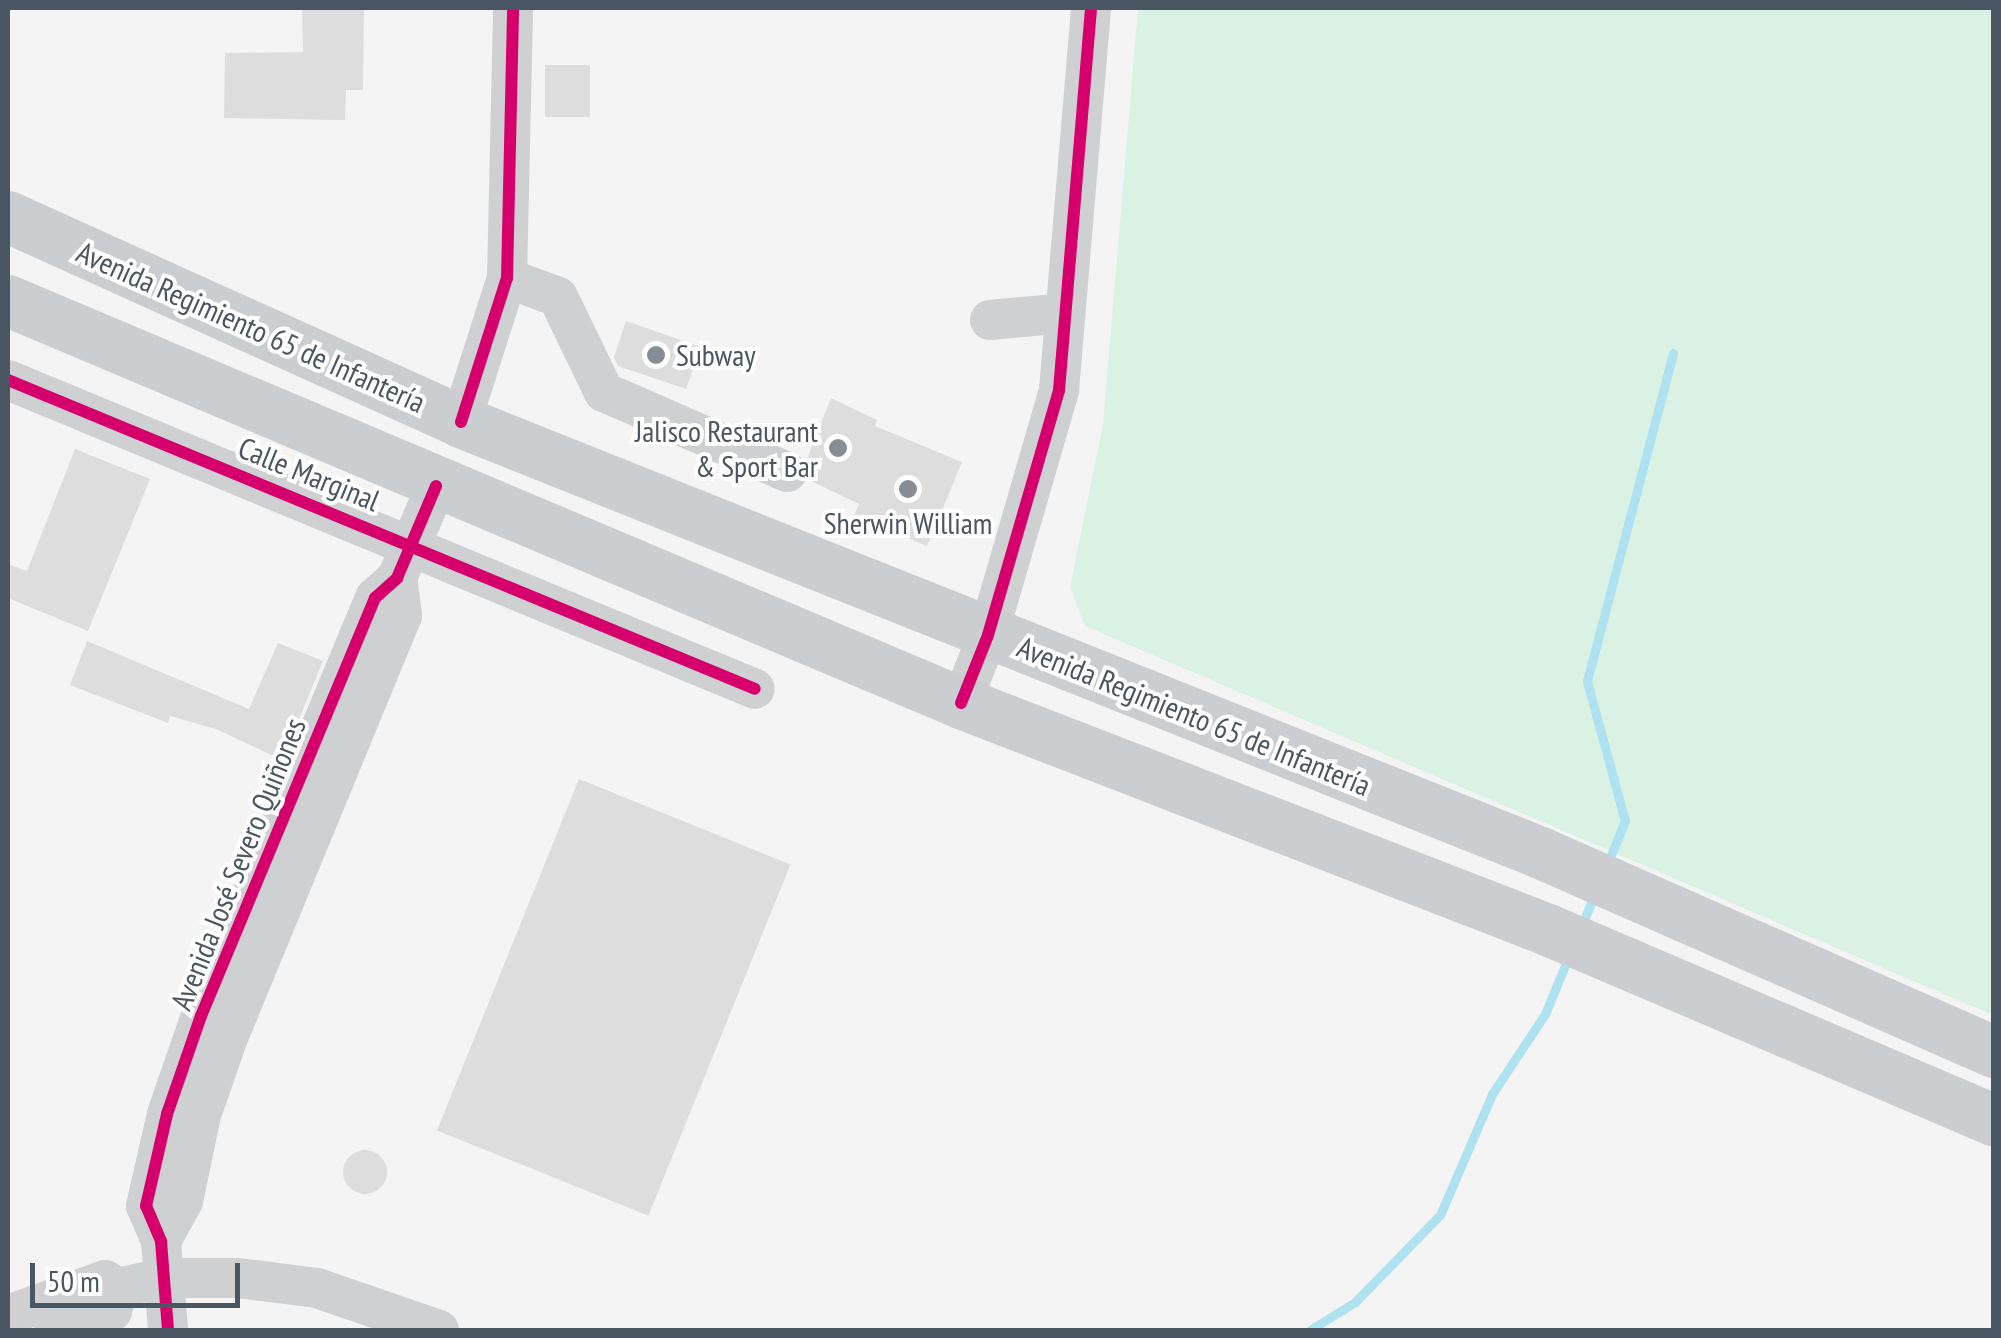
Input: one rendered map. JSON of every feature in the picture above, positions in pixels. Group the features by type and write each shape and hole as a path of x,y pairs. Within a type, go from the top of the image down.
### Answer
{"main road":[{"name":"Avenida Regimiento 65 de Infantería","path":"8,217 461,422 1543,854 1994,1052"},
{"path":"8,301 436,486 960,703 1548,930 1994,1120"}],"street":[{"path":"461,422 507,278 513,8"},
{"path":"960,703 988,635 1059,390 1091,8"},
{"path":"507,278 558,297 604,392 787,472"},
{"path":"990,320 1066,312"},
{"name":"Calle Marginal","path":"8,380 404,560 755,688"},
{"name":"Avenida José Severo Quiñones","path":"162,1259 183,1201 236,974 356,686 375,598 404,560 436,486"},
{"path":"162,1259 168,1330"},
{"path":"54,1330 112,1310 118,1288 162,1259 238,1278 317,1288 439,1330"},
{"path":"8,1315 105,1280 118,1288"}],"green space":[{"path":"1138,8 1993,8 1993,1015 1085,626 1070,587 1103,425"}],"building":[{"path":"302,8 364,8 363,90 346,90 345,120 224,118 225,53 303,52"},
{"path":"545,65 590,65 590,117 545,117"},
{"name":"Subway","path":"626,321 701,347 686,389 618,366 614,357"},
{"path":"831,398 877,420 875,426 962,462 927,546 854,516 859,504 809,480 807,459"},
{"path":"75,449 150,479 88,631 8,598 8,564 27,571"},
{"path":"87,641 249,709 278,643 323,661 282,760 216,729 170,716 168,723 70,685"},
{"path":"579,779 790,864 648,1216 437,1130"},
{"path":"365,1150 380,1157 387,1172 380,1187 365,1194 350,1187 343,1172 350,1157"}],"waterway":[{"path":"1607,865 1625,821 1587,681 1673,353"},
{"path":"1582,925 1595,893"},
{"path":"1310,1330 1355,1302 1440,1215 1492,1094 1545,1014 1568,958"}],"cycle path":[{"path":"461,422 507,278 513,8"},
{"path":"961,703 988,635 1059,390 1091,8"},
{"path":"8,380 755,689"},
{"path":"168,1330 161,1241 146,1206 167,1114 201,1016 375,598 397,578 436,486"}],"place":[{"name":"Subway","path":"656,355"},
{"name":"Jalisco Restaurant & Sport Bar","path":"838,448"},
{"name":"Sherwin William","path":"908,489"}]}
